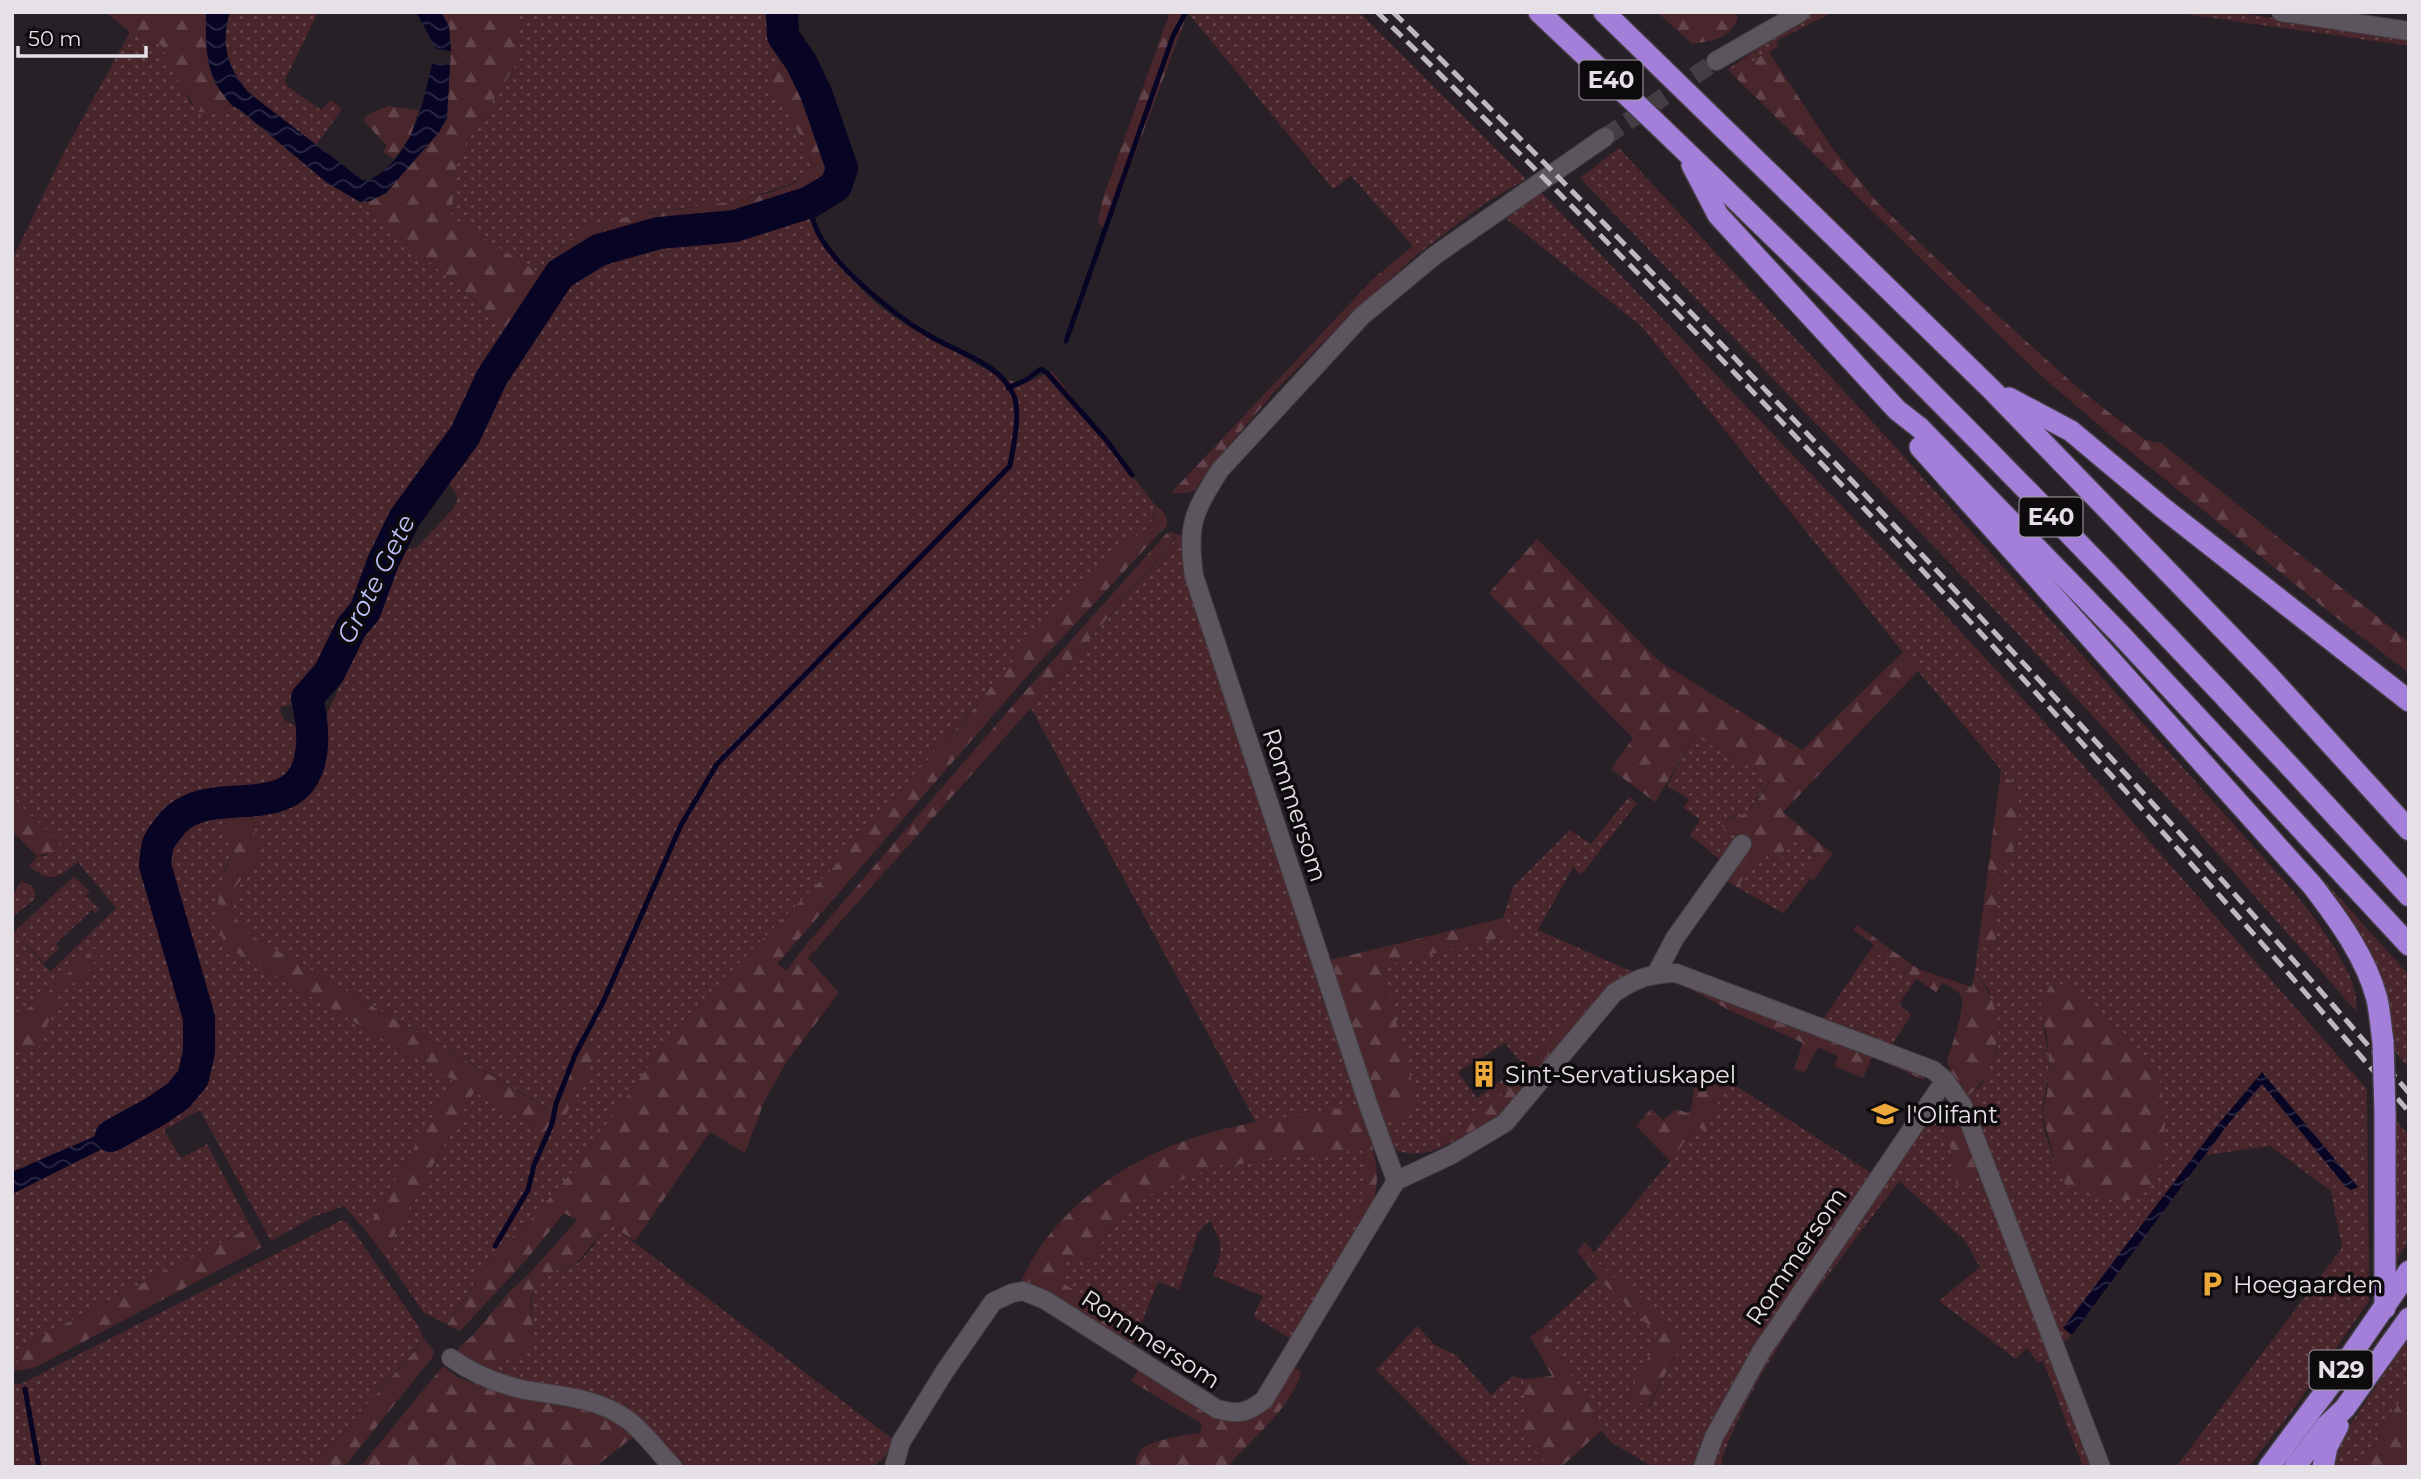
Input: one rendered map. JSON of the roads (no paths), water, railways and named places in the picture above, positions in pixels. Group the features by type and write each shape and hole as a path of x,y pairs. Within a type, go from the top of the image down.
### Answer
{"highway":[{"name":"E40","path":"1539,12 1683,147 1955,415 2322,800 2409,896"},
{"name":"E40","path":"1604,12 1991,389 2267,674 2409,830"},
{"path":"1683,147 1718,215 1897,410 1920,428 2121,635 2409,945"},
{"path":"1991,389 2071,431 2174,516 2409,701"},
{"path":"1897,410 1912,438 2312,884 2334,914 2361,960 2376,998 2383,1042 2385,1308"},
{"name":"N29","path":"2269,1467 2409,1271"},
{"name":"N29","path":"2295,1467 2326,1426 2345,1408 2409,1318"},
{"path":"2323,1467 2327,1447 2345,1408"}],"street":[{"path":"1716,61 1801,12"},
{"path":"2281,12 2409,31"},
{"name":"Rommersom","path":"894,1467 901,1442 944,1371 993,1302 1023,1291 1045,1300 1217,1409 1228,1412 1250,1411 1265,1400 1396,1181 1368,1104 1194,576 1190,547 1193,520 1204,495 1220,470 1362,316 1434,256 1605,137"},
{"path":"1656,974 1675,938 1742,844"},
{"path":"1396,1181 1451,1155 1505,1123 1614,993 1635,978 1676,973 1933,1070 1945,1080 1963,1106 2101,1467"},
{"name":"Rommersom","path":"1703,1467 1714,1437 1761,1352 1945,1080"},
{"path":"451,1358 468,1370 492,1380 525,1390 562,1394 607,1408 628,1420 673,1467"}],"water":[{"path":"206,12 230,12 226,35 227,55 235,74 248,92 362,180 382,172 410,136 432,64 450,65 447,118 439,132 386,193 370,201 360,202 326,182 228,101 217,85 209,65"},
{"path":"416,12 441,12 449,26 451,51 436,49"},
{"path":"2262,1072 2358,1187 2351,1190 2345,1186 2262,1084 2229,1123 2072,1335 2063,1328 2216,1127"},
{"path":"142,1111 156,1122 12,1194 12,1172 100,1134"}],"waterway":[{"name":"Grote Gete","path":"111,1136 178,1096 193,1078 199,1052 199,1018 155,865 159,842 179,817 192,809 224,802 272,797 287,792 305,774 312,749 307,698 329,673 351,628 365,611 383,562 404,519 465,435 492,377 560,274 599,250 659,233 735,226 810,202 836,186 842,168 816,93 801,62 783,36 782,12"},
{"path":"1066,341 1173,36 1186,12"},
{"path":"495,1246 528,1190 534,1165 552,1124 556,1104 575,1055 604,1000 681,825 717,764 1010,466 1017,412 1014,396 1008,385 999,375 977,360 914,326 863,286 846,270 821,238 814,223 810,202"},
{"path":"1008,388 1041,369 1047,373 1107,441 1132,475"},
{"path":"25,1389 39,1467"}],"tunnel":[{"path":"1605,137 1716,61"}],"railway":[{"path":"1377,12 1644,279 1905,552 2160,829 2409,1112"},
{"path":"1393,12 1612,232 1899,530 2192,847 2409,1093"}],"place":[{"name":"Sint-Servatiuskapel","path":"1484,1074"},
{"name":"l'Olifant","path":"1885,1114"},
{"name":"Hoegaarden","path":"2212,1284"}]}
